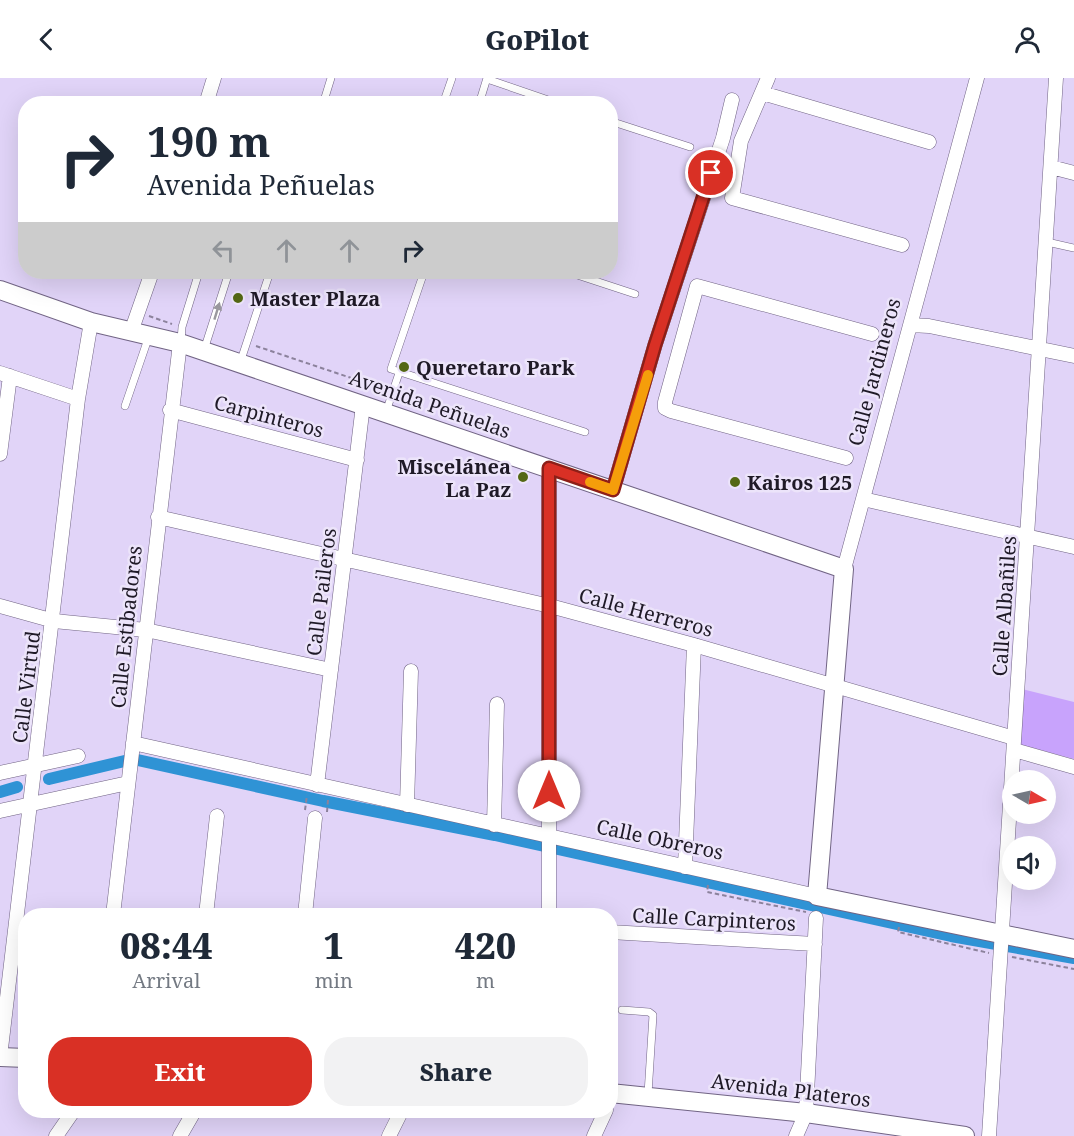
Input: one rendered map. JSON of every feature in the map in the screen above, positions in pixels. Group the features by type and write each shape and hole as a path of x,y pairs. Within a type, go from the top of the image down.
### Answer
{"street":[{"path":"208,96 214,78"},
{"path":"768,78 741,141 731,193 738,201 902,245"},
{"name":"Calle Jardineros","path":"817,896 832,686 844,569 977,78"},
{"name":"Calle Albañiles","path":"989,1136 999,948 1041,349 1056,78"},
{"path":"762,93 929,142"},
{"path":"613,490 655,345 721,145 732,100"},
{"path":"721,145 741,141"},
{"path":"721,145 737,155"},
{"path":"1051,167 1074,173"},
{"path":"131,332 150,279"},
{"path":"846,458 671,411 666,408 665,402 677,351 697,286 872,334"},
{"name":"Avenida Peñuelas","path":"0,290 91,322 180,343 844,569"},
{"name":"Calle Virtud","path":"19,908 54,621 78,399 91,322"},
{"path":"910,325 928,326 1074,356"},
{"path":"660,332 681,337"},
{"name":"Calle Estibadores","path":"113,908 170,410 180,343"},
{"path":"655,345 677,351"},
{"path":"0,454 5,375 78,399"},
{"name":"Calle Paileros","path":"312,789 331,670 363,405"},
{"name":"Carpinteros","path":"170,410 357,460"},
{"path":"549,468 549,908"},
{"path":"863,499 1074,547"},
{"name":"Calle Herreros","path":"158,517 550,606 694,645 1014,744 1074,768"},
{"path":"0,606 54,621 146,630 331,670"},
{"path":"685,867 694,645"},
{"path":"407,806 411,671"},
{"path":"494,825 497,704"},
{"name":"Calle Obreros","path":"133,745 312,789 407,806 494,825 548,841 685,867 817,896 999,948 1074,950"},
{"path":"0,773 78,756"},
{"path":"0,811 73,793 128,783"},
{"path":"306,908 316,814"},
{"path":"207,908 217,816"},
{"name":"Calle Virtud","path":"0,1057 18,914"},
{"path":"796,1136 806,1113 816,918"},
{"name":"Calle Carpinteros","path":"618,932 815,944"},
{"path":"0,1057 18,1058"},
{"name":"Avenida Plateros","path":"618,1096 648,1097 806,1113 913,1132 965,1136"},
{"path":"56,1136 68,1118"},
{"path":"180,1136 190,1118"},
{"path":"389,1136 398,1118"},
{"path":"594,1136 602,1118"}],"lane":[{"path":"325,96 331,78"},
{"path":"446,96 452,78"},
{"path":"481,96 487,78 538,96"},
{"path":"618,124 690,147"},
{"path":"1047,242 1074,248"},
{"path":"180,343 182,327 197,279"},
{"path":"204,351 227,279"},
{"path":"240,363 268,279"},
{"path":"421,279 390,367 399,373 585,432"},
{"path":"589,279 635,294"},
{"path":"125,406 149,336"},
{"path":"386,412 399,373"},
{"path":"622,1010 649,1012 653,1015 648,1097"}],"path":[{"path":"312,789 316,814"},
{"path":"316,814 329,798"},
{"path":"708,887 707,892 808,912 816,918"},
{"path":"756,902 757,896"},
{"path":"899,927 898,932 947,944 999,948 1074,969"},
{"path":"947,944 948,938"}],"shaded area":[{"path":"1018,688 1074,702 1074,759 1014,743"}],"waterway":[{"path":"49,779 133,759 323,801 495,835 951,936 1074,958"},
{"path":"0,792 17,787"}],"slow traffic":[{"path":"590,482 613,490 648,375"}],"place":[{"name":"Master Plaza","path":"238,298"},
{"name":"Queretaro Park","path":"404,367"},
{"name":"Miscelánea La Paz","path":"523,477"},
{"name":"Kairos 125","path":"735,482"}],"route":[{"path":"549,791 549,468 613,490 655,345 711,173"}]}
